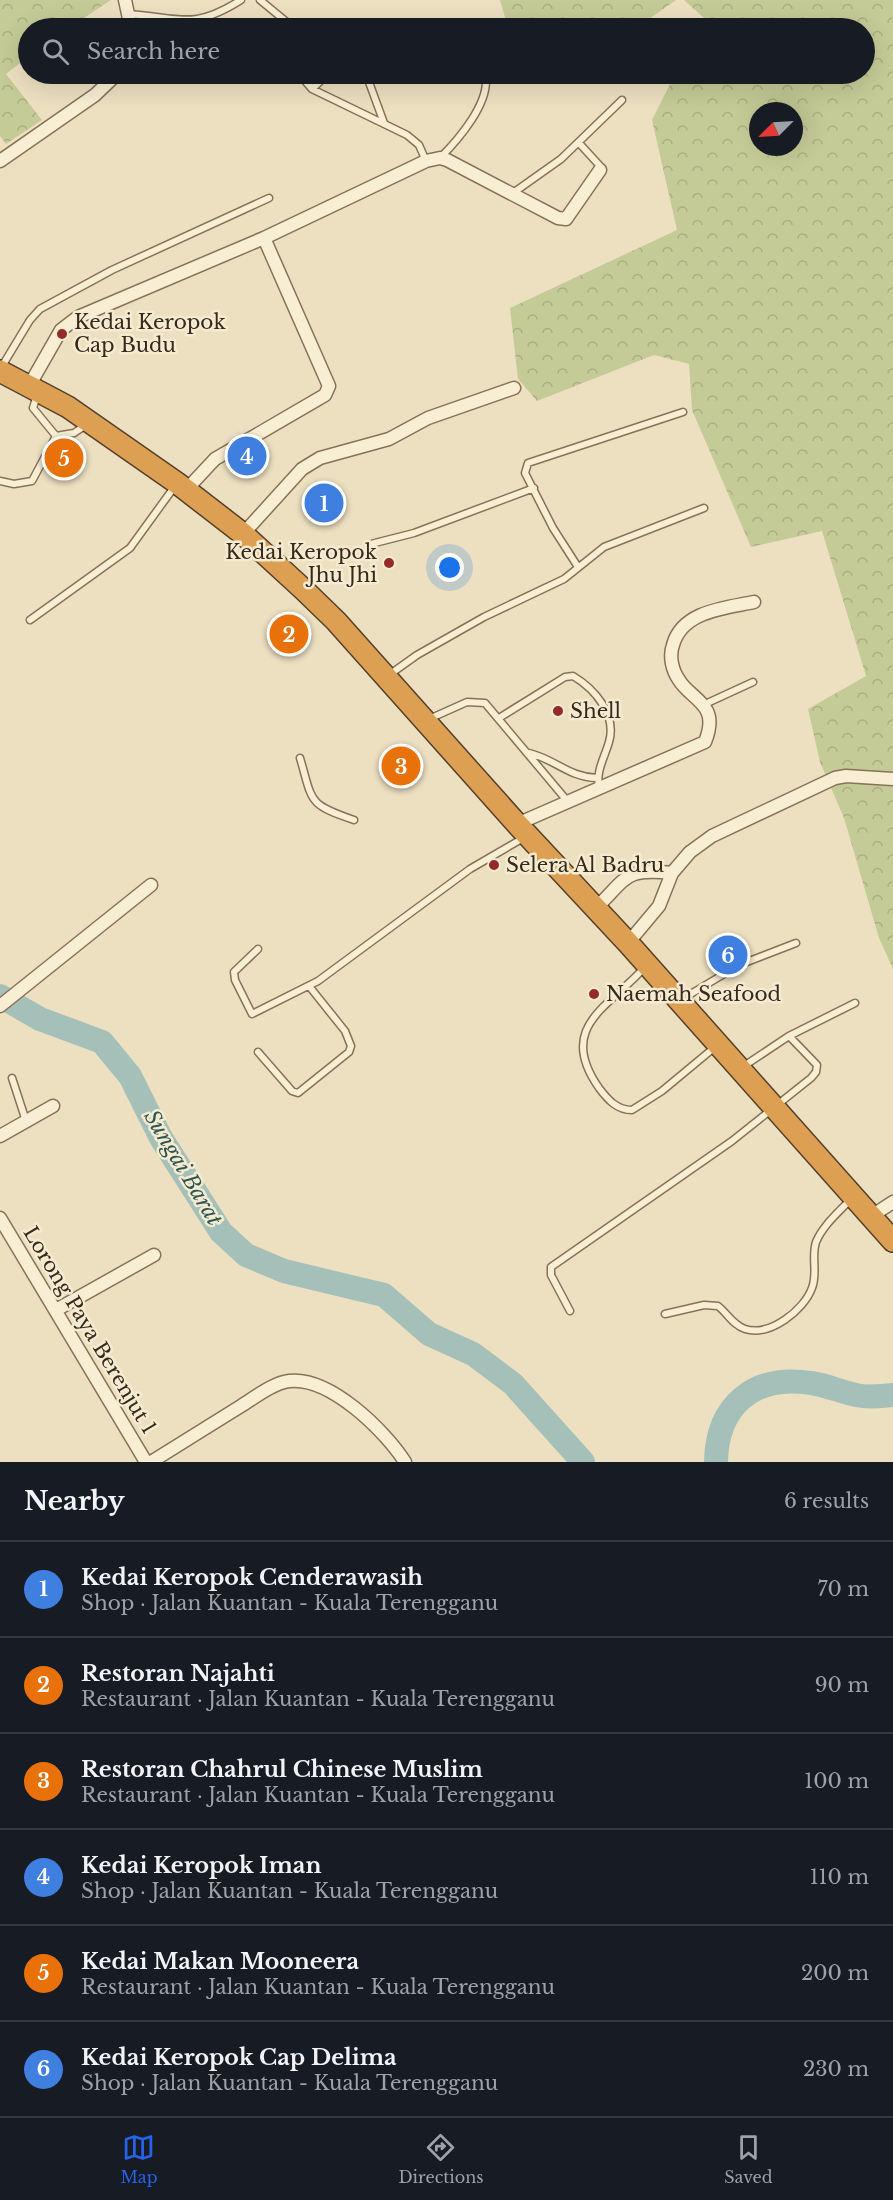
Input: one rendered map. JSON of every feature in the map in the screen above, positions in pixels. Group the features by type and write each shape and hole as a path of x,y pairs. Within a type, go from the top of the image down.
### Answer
{"highway":[{"path":"0,370 90,422 182,486 243,534 336,621 523,830 628,943 870,1218 893,1241"}],"street":[{"path":"125,0 128,18"},
{"path":"0,161 106,84"},
{"path":"34,389 61,330 72,320 264,238 426,161 440,158 460,165 558,218 566,219 600,170"},
{"path":"182,486 215,459 325,396 329,386 264,238"},
{"path":"243,534 302,469 320,458 389,439 428,418 514,388"},
{"path":"523,830 598,783 705,742 710,724 703,705 687,690 674,670 671,650 675,634 691,620 716,610 754,602"},
{"path":"628,943 659,906 672,873 690,852 712,836 822,783 846,776 893,778"},
{"path":"596,908 632,873 642,871 672,873"},
{"path":"0,1006 151,885"},
{"path":"0,1136 52,1106"},
{"path":"870,1218 893,1203"},
{"name":"Lorong Paya Berenjut 1","path":"0,1218 146,1462"},
{"path":"56,1310 154,1255"},
{"path":"151,1462 260,1394 287,1381 316,1384 360,1414 393,1444 405,1462"}],"lane":[{"path":"207,18 241,0"},
{"path":"260,0 282,18"},
{"path":"127,14 164,18"},
{"path":"308,84 312,89 407,135 419,145 426,161"},
{"path":"312,89 317,84"},
{"path":"370,84 385,124"},
{"path":"440,158 462,136 486,91 486,84"},
{"path":"513,194 545,173 622,100"},
{"path":"579,143 600,166 600,170"},
{"path":"0,370 30,320 40,309 86,283 269,198"},
{"path":"34,389 33,408 56,436"},
{"path":"578,567 553,528 525,473 528,463 682,412"},
{"path":"56,436 74,433 90,422"},
{"path":"0,481 14,484 32,481 56,436"},
{"path":"30,620 130,548 182,486"},
{"path":"371,544 414,533 534,488"},
{"path":"386,678 417,655 484,617 564,579 604,547 704,508"},
{"path":"499,718 565,677 573,676 602,703 610,717 612,727 598,783 579,777 553,761 528,753"},
{"path":"703,705 753,682"},
{"path":"425,720 475,701 485,703 569,802"},
{"path":"300,758 305,785 319,805 354,820"},
{"path":"258,949 238,965 234,972 235,980 252,1014 309,986 523,830"},
{"path":"679,1002 739,966 796,943"},
{"path":"646,964 630,983 594,1014 585,1033 584,1045 591,1074 606,1097 615,1106 632,1110 662,1091 717,1045"},
{"path":"258,1052 292,1091 298,1093 349,1052 351,1046 345,1031 309,986"},
{"path":"739,1070 789,1036 855,1003"},
{"path":"570,1311 551,1275 551,1267 699,1165 774,1108 816,1072 817,1065 789,1036"},
{"path":"12,1078 27,1121"},
{"path":"664,1314 704,1305 718,1306 731,1321 746,1329 764,1330 789,1317 804,1302 812,1289 815,1275 814,1253 821,1233 853,1196"}],"green space":[{"path":"0,0 111,0 84,18 18,18 18,65 6,74 42,120 6,144 0,136"},
{"path":"500,0 676,0 650,18 505,18"},
{"path":"684,0 893,0 893,969 879,938 844,818 820,762 808,709 866,676 822,531 751,547 692,410 689,364 654,355 537,401 518,379 510,308 677,230 652,120 670,84 875,84 875,18 704,18"}],"waterway":[{"name":"Sungai Barat","path":"0,996 40,1019 102,1042 130,1076 161,1138 221,1232 246,1255 284,1271 384,1295 429,1334 473,1354 513,1384 583,1462"},
{"name":"Sungai Barat","path":"716,1462 723,1424 731,1410 742,1398 756,1389 791,1381 817,1384 860,1396 893,1395"}],"place":[{"name":"Kedai Keropok Cap Budu","path":"62,334"},
{"name":"Kedai Keropok Iman","path":"247,456"},
{"name":"Kedai Makan Mooneera","path":"64,458"},
{"name":"Kedai Keropok Cenderawasih","path":"324,503"},
{"name":"Kedai Keropok Jhu Jhi","path":"389,563"},
{"name":"Restoran Najahti","path":"289,634"},
{"name":"Shell","path":"558,711"},
{"name":"Restoran Chahrul Chinese Muslim","path":"401,766"},
{"name":"Selera Al Badru","path":"494,865"},
{"name":"Kedai Keropok Cap Delima","path":"728,955"},
{"name":"Naemah Seafood","path":"594,994"}]}
